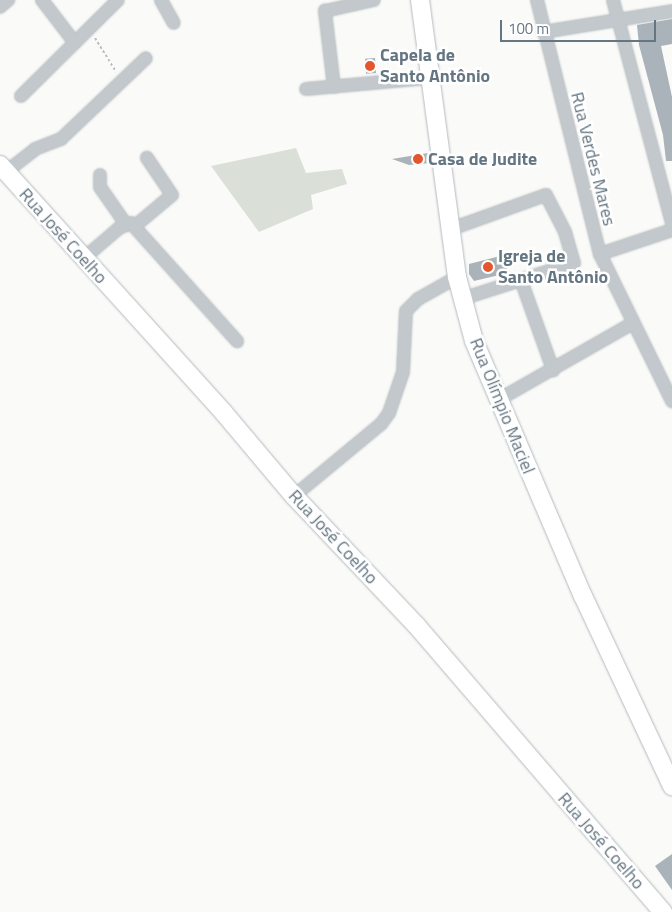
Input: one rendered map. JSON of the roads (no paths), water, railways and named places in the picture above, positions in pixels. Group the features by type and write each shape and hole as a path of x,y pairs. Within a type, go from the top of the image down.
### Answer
{"street":[{"path":"0,7 8,0"},
{"path":"42,0 75,43"},
{"path":"21,96 118,0"},
{"path":"161,0 174,22"},
{"path":"334,87 325,11 374,0"},
{"name":"Rua Olímpio Maciel","path":"420,0 428,78 461,299 498,400 583,596 672,786"},
{"name":"Rua Verdes Mares","path":"537,0 543,32 600,254 672,401"},
{"path":"613,0 616,19 672,223"},
{"path":"543,32 672,11"},
{"path":"3,169 35,149 61,140 146,58"},
{"path":"306,89 428,78"},
{"path":"83,259 172,195 147,158"},
{"name":"Rua José Coelho","path":"3,169 224,413 294,496 416,625 663,912"},
{"path":"100,175 100,187 130,225 237,341"},
{"path":"451,229 546,195 565,232 574,263 461,299"},
{"path":"600,254 672,230"},
{"path":"294,496 381,424 389,413 403,372 406,311 418,299 457,277"},
{"path":"520,280 553,370"},
{"path":"498,400 553,370 633,322"}],"place":[{"name":"Capela de Santo Antônio","path":"370,66"},
{"name":"Casa de Judite","path":"418,159"},
{"name":"Igreja de Santo Antônio","path":"488,267"}]}
